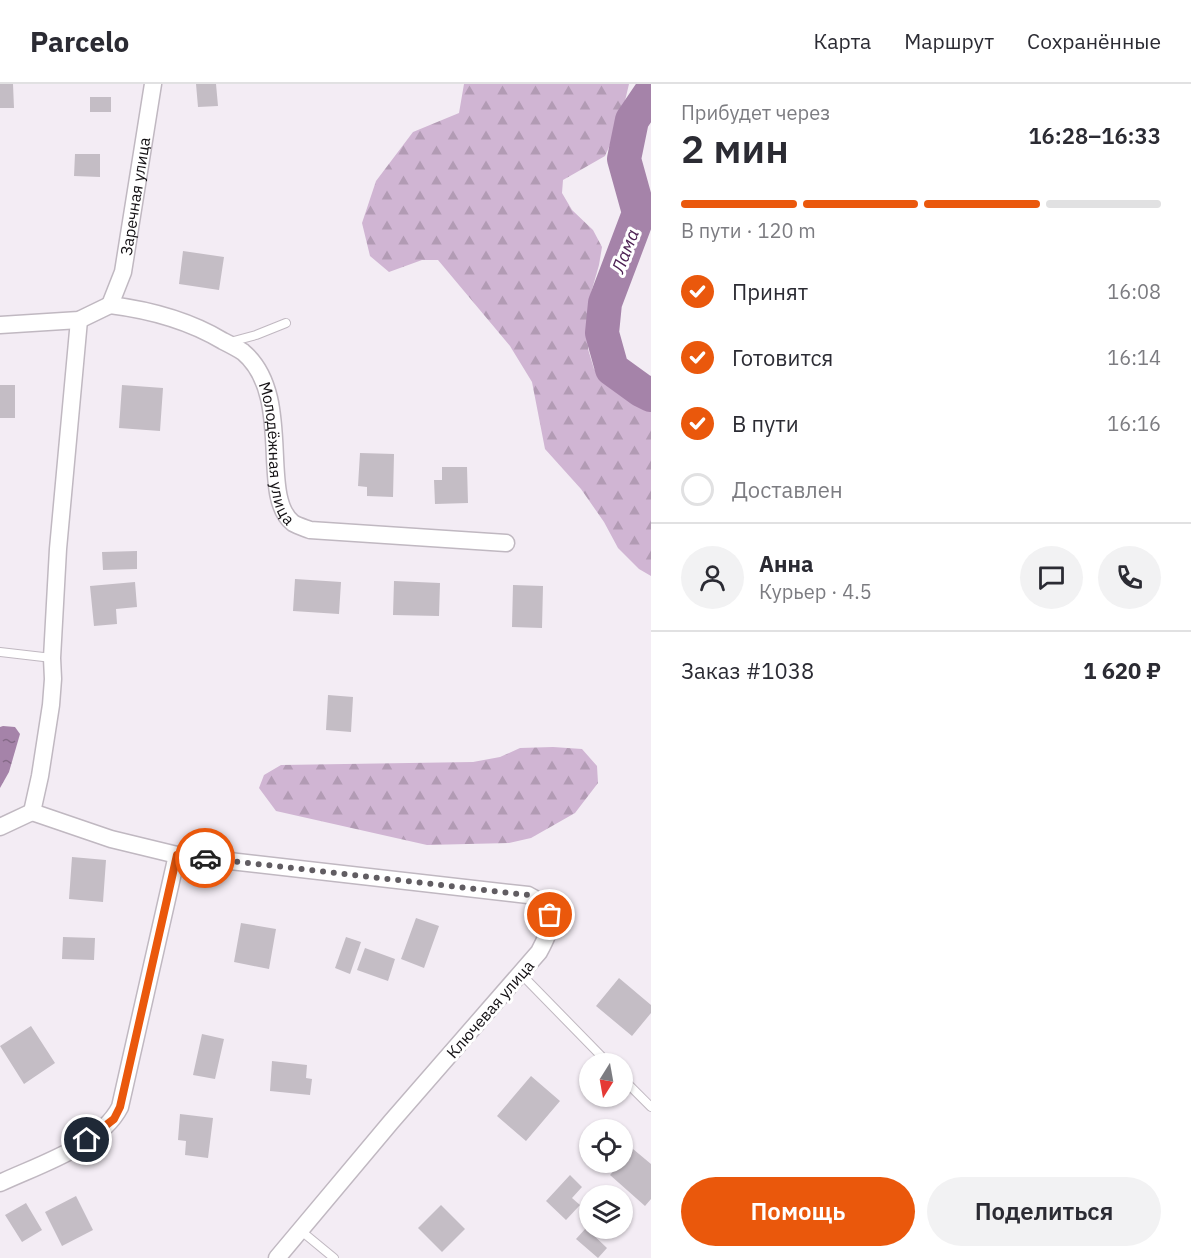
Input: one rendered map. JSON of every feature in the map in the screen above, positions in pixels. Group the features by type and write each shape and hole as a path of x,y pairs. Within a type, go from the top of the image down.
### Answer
{"street":[{"name":"Заречная улица","path":"110,305 123,272 153,84"},
{"path":"0,325 79,320 110,305"},
{"name":"Молодёжная улица","path":"110,305 142,309 173,318 212,334 243,352 261,374 271,402 278,494 284,511 293,523 310,530 506,543"},
{"path":"0,827 32,812 40,776 51,705 58,549 79,320"},
{"name":"Ключевая улица","path":"32,812 111,839 177,855 528,895 541,901 550,915 549,933 539,952 391,1122 277,1258"},
{"path":"0,1182 74,1149 114,1119 120,1107 177,855"}],"lane":[{"path":"226,342 256,335 286,323"},
{"path":"0,652 52,658"},
{"path":"521,974 598,1053"},
{"path":"633,1088 651,1107"},
{"path":"300,1230 334,1258"}],"green space":[{"path":"464,84 629,84 620,122 605,156 563,180 562,193 572,210 593,230 602,247 591,293 588,349 594,369 623,394 651,412 651,576 639,569 618,548 604,522 581,489 545,449 532,382 510,346 438,260 422,260 389,272 370,256 362,223 376,181 413,132 459,113"},
{"path":"520,748 582,749 597,766 598,783 575,813 531,838 509,843 427,845 276,811 259,788 264,775 281,765 473,762 500,757"}],"water":[{"path":"0,727 15,727 20,734 9,772 0,788"}],"building":[{"path":"0,84 13,84 14,108 0,108"},
{"path":"196,84 216,84 218,106 198,107"},
{"path":"90,97 111,97 111,112 90,112"},
{"path":"75,154 100,154 100,177 74,176"},
{"path":"183,251 224,257 219,290 179,284"},
{"path":"0,385 15,385 15,418 0,418"},
{"path":"122,385 163,388 160,431 119,428"},
{"path":"360,453 394,454 393,497 367,496 367,487 358,486"},
{"path":"442,467 467,467 468,503 435,504 434,480 442,480"},
{"path":"137,551 137,569 103,570 102,552"},
{"path":"295,579 341,582 339,614 293,611"},
{"path":"394,581 440,583 439,616 393,615"},
{"path":"135,582 137,607 116,609 117,624 94,626 90,586"},
{"path":"513,585 543,586 542,628 512,627"},
{"path":"328,695 353,697 351,732 326,730"},
{"path":"72,857 106,860 103,902 69,899"},
{"path":"416,918 439,926 424,968 401,959"},
{"path":"241,923 276,929 269,969 234,962"},
{"path":"63,937 95,938 94,960 62,959"},
{"path":"346,937 361,942 350,974 335,968"},
{"path":"365,948 395,959 388,981 357,970"},
{"path":"619,978 651,1005 651,1013 632,1036 596,1006"},
{"path":"31,1026 55,1063 24,1084 0,1046"},
{"path":"202,1034 224,1039 215,1079 193,1075"},
{"path":"272,1061 307,1065 306,1078 312,1079 310,1095 270,1091"},
{"path":"531,1076 560,1101 526,1141 497,1116"},
{"path":"180,1114 213,1118 208,1158 185,1155 186,1141 178,1140"},
{"path":"633,1149 651,1164 651,1199 645,1206 633,1195 633,1185 621,1185 610,1175 612,1173 633,1173"},
{"path":"570,1175 580,1185 579,1190 572,1198 579,1206 566,1220 546,1201"},
{"path":"76,1196 93,1230 62,1246 45,1212"},
{"path":"26,1203 42,1230 22,1242 5,1215"},
{"path":"441,1205 465,1229 442,1252 418,1228"},
{"path":"579,1236 579,1239 598,1239 607,1248 598,1258 576,1239"}],"waterway":[{"name":"Лама","path":"651,92 632,120 624,159 639,213 605,303 602,333 612,369 651,395"}],"way so far":[{"path":"205,858 528,895 541,901 550,915"}],"route":[{"path":"87,1140 114,1119 120,1107 177,855 205,858"}]}
